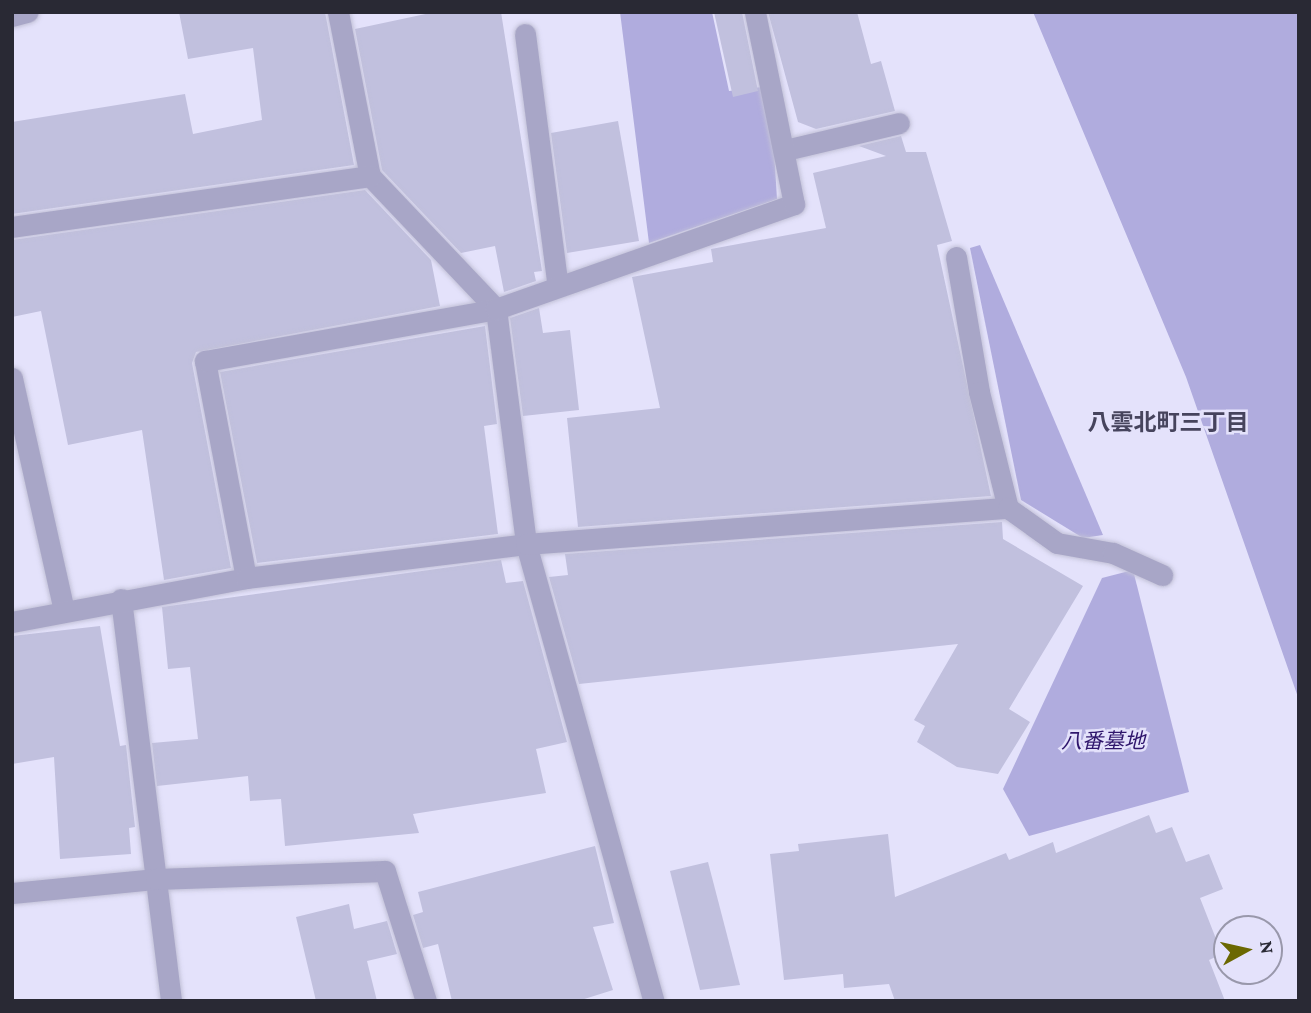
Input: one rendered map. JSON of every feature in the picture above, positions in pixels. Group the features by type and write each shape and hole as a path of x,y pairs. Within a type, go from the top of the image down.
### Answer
{"street":[{"path":"12,16 27,12"},
{"path":"338,12 370,176 496,309 526,544 654,1001"},
{"path":"246,578 205,361 496,309 557,282 794,204 755,12"},
{"path":"525,34 557,282"},
{"path":"785,150 899,123"},
{"path":"12,227 370,176"},
{"path":"956,257 979,392 1008,508"},
{"path":"12,378 64,611"},
{"path":"12,622 246,578 526,544 1008,508 1057,543 1113,553 1162,575"},
{"path":"121,600 171,1001"},
{"path":"12,893 156,879 385,870 426,1001"}],"green space":[{"path":"620,12 712,12 729,91 770,86 777,199 649,243"},
{"path":"1033,12 1299,12 1299,700 1186,377"},
{"path":"980,245 1103,535 1083,538 1021,500 970,248"},
{"name":"八番墓地","path":"1133,570 1189,792 1029,836 1003,789 1102,578"}],"building":[{"path":"179,12 325,12 354,165 12,214 12,122 185,94 193,134 262,120 253,48 188,59"},
{"path":"435,12 501,12 542,271 534,272 536,281 504,292 495,246 461,253 382,170 355,29"},
{"path":"714,12 742,12 758,91 733,97"},
{"path":"768,12 857,12 871,64 881,61 895,111 816,129 798,122"},
{"path":"618,121 639,241 567,253 551,133"},
{"path":"901,136 906,152 926,152 952,241 937,245 991,496 578,527 567,418 660,408 632,277 713,262 711,249 826,228 813,173 886,156 859,146"},
{"path":"365,190 431,260 440,306 196,352 192,363 231,568 164,580 142,430 68,445 41,311 12,317 12,240"},
{"path":"539,308 543,333 570,330 579,410 523,416 510,318"},
{"path":"485,326 497,424 484,426 498,534 257,563 220,372"},
{"path":"1002,522 1003,539 1083,586 1009,709 1030,722 998,774 957,767 917,742 925,726 914,720 958,644 579,684 549,577 568,575 565,554"},
{"path":"501,560 506,583 523,581 567,742 536,749 546,793 413,814 419,833 285,846 281,799 250,801 248,776 157,786 152,743 198,739 190,667 168,669 162,607"},
{"path":"100,626 120,746 126,745 135,827 129,828 131,854 60,859 54,757 12,764 12,636"},
{"path":"1149,815 1156,833 1172,827 1186,862 1209,854 1223,889 1200,898 1213,931 1213,958 1209,960 1213,970 1213,985 1219,985 1225,1001 895,1001 889,984 844,988 843,974 784,980 770,854 799,851 798,844 888,834 895,897 1006,853 1009,860 1053,842 1056,853"},
{"path":"595,846 614,923 593,927 613,990 578,1001 452,1001 438,944 423,948 413,915 423,912 418,892"},
{"path":"708,862 740,985 700,990 670,871"},
{"path":"349,904 354,929 387,921 397,954 367,961 377,1001 316,1001 296,917"}],"district":[{"name":"八雲北町三丁目","path":"1168,422"}]}
